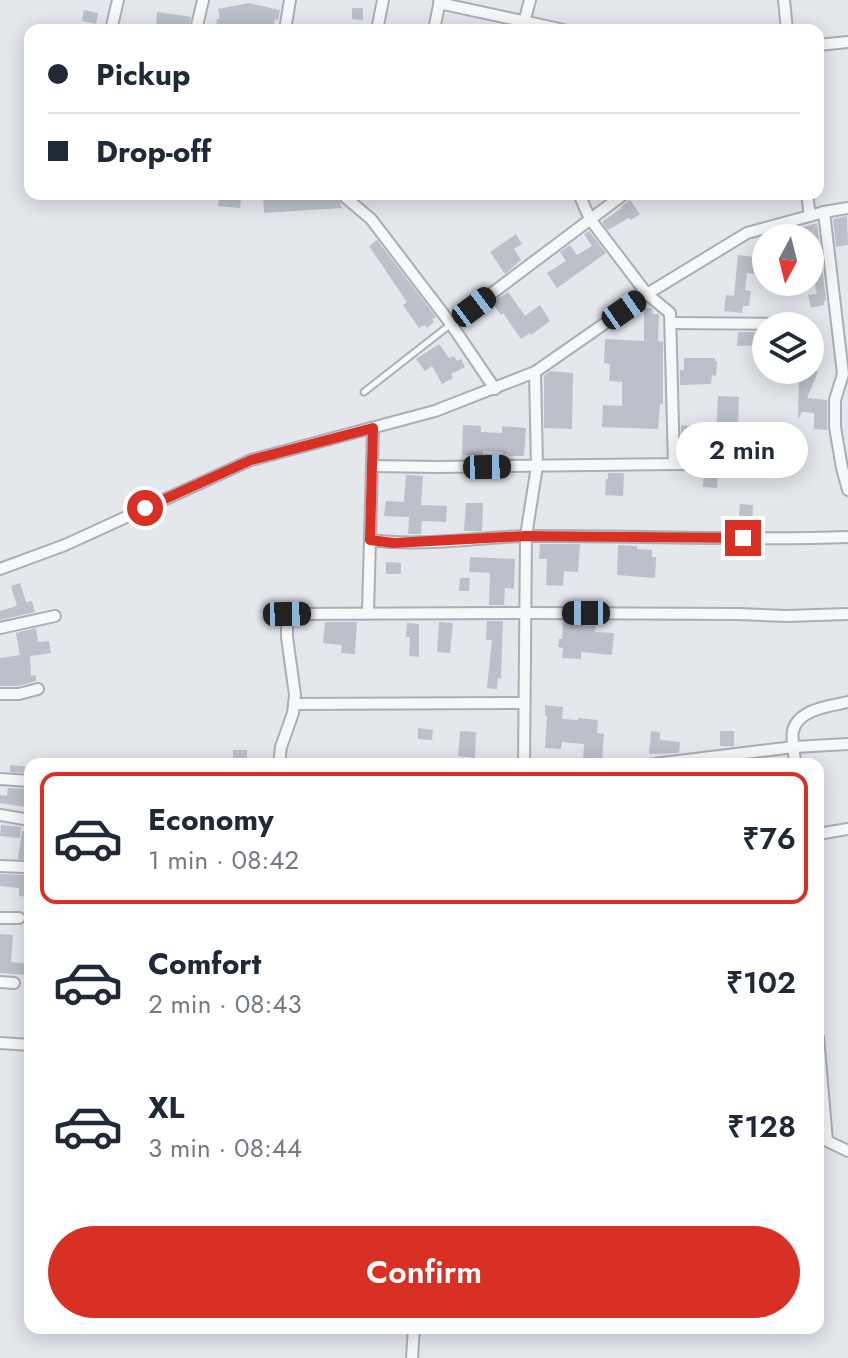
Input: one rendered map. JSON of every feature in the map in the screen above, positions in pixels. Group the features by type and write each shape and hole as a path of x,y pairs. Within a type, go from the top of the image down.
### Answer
{"street":[{"path":"112,24 118,0"},
{"path":"197,24 203,0"},
{"path":"286,24 290,0"},
{"path":"378,24 383,0"},
{"path":"524,24 530,0"},
{"path":"784,0 786,24"},
{"path":"435,24 439,2 516,24"},
{"path":"824,44 848,42"},
{"path":"349,200 371,219 451,324 495,389"},
{"path":"582,200 590,219 647,294 670,313 674,464"},
{"path":"451,324 616,200"},
{"path":"808,200 810,216"},
{"path":"0,569 65,545 251,460 435,411 535,372 647,294 747,233 848,208"},
{"path":"824,212 843,374 835,400 835,427 848,490"},
{"path":"671,323 752,324"},
{"path":"524,758 526,536 537,466 535,372"},
{"path":"368,612 373,428"},
{"path":"372,466 778,465"},
{"path":"370,540 394,543 526,536 848,537"},
{"path":"280,758 295,695 287,614 848,614"},
{"path":"0,628 55,616"},
{"path":"0,694 19,694 38,689"},
{"path":"795,758 793,732 799,720 806,714 848,702"},
{"path":"294,704 524,703"},
{"path":"703,758 848,744"},
{"path":"0,779 24,781"},
{"path":"0,815 24,819"},
{"path":"824,833 848,829"},
{"path":"0,866 24,867"},
{"path":"0,918 19,918"},
{"path":"0,982 14,983"},
{"path":"0,1043 24,1045"},
{"path":"824,1106 827,1141 848,1151"},
{"path":"412,1358 414,1334"}],"lane":[{"path":"364,392 451,324"}],"building":[{"path":"249,3 280,10 274,24 217,24 217,19 220,19 218,9"},
{"path":"352,8 363,8 363,20 352,19"},
{"path":"84,10 98,13 96,24 82,21"},
{"path":"157,12 191,17 189,24 156,24"},
{"path":"219,200 241,200 240,208 218,206"},
{"path":"263,200 339,200 342,208 264,213"},
{"path":"630,200 640,214 608,230 602,222"},
{"path":"847,216 848,245 836,247 833,219"},
{"path":"589,231 606,253 557,288 547,273 566,261 560,252 570,245 577,255 592,246 584,234"},
{"path":"516,234 522,244 514,249 521,260 505,274 490,252"},
{"path":"377,240 436,317 427,328 425,325 419,328 403,305 407,302 369,246"},
{"path":"738,255 752,257 752,274 747,273 745,290 751,291 749,306 743,306 742,313 724,311 726,295 734,296"},
{"path":"824,283 826,300 824,305 811,308 808,296 824,296"},
{"path":"508,292 525,316 540,305 550,321 521,339 494,305 494,301"},
{"path":"644,308 652,308 653,314 659,314 658,341 663,342 663,404 660,404 658,429 602,427 603,405 622,406 622,382 609,381 610,364 604,363 605,339 644,341"},
{"path":"738,332 752,332 752,345 737,346"},
{"path":"439,344 449,358 454,356 457,361 461,359 465,367 451,374 453,378 442,384 432,366 425,371 416,359"},
{"path":"684,358 715,358 716,376 712,375 711,384 680,385"},
{"path":"550,371 573,373 572,429 544,428 544,376"},
{"path":"799,384 813,384 807,398 827,400 827,430 814,429 814,413 802,412 798,418"},
{"path":"718,396 739,397 738,424 754,427 752,449 737,450 738,434 716,433"},
{"path":"463,425 481,426 481,432 502,433 502,426 526,428 524,456 483,451 483,456 462,455"},
{"path":"681,425 715,428 713,450 697,448 698,442 681,440"},
{"path":"771,427 782,427 780,457 770,457"},
{"path":"608,473 624,473 623,496 605,495"},
{"path":"704,473 718,474 717,488 703,487"},
{"path":"406,475 423,476 421,505 447,506 446,522 422,521 421,534 408,534 409,517 384,516 386,501 404,502"},
{"path":"466,503 483,503 482,531 464,531"},
{"path":"740,504 753,505 752,530 738,530"},
{"path":"540,544 580,544 578,572 564,571 563,586 546,585 547,559 539,559"},
{"path":"618,545 652,550 652,557 656,557 655,578 617,575"},
{"path":"470,557 515,559 514,589 505,588 504,605 489,605 490,573 469,572"},
{"path":"386,562 401,563 401,574 386,574"},
{"path":"460,578 470,578 469,591 459,591"},
{"path":"20,583 26,602 32,601 35,612 0,620 0,611 17,606 11,586"},
{"path":"487,621 503,621 501,679 498,678 497,689 487,688 492,640 486,640"},
{"path":"563,621 596,626 595,632 614,633 612,655 581,652 581,659 562,658 563,648 558,647 559,639 562,639"},
{"path":"325,622 357,622 355,654 341,653 342,645 323,643"},
{"path":"439,622 453,623 450,653 437,652"},
{"path":"407,623 419,624 419,657 409,656"},
{"path":"36,628 38,642 49,641 51,653 30,656 31,676 36,675 36,681 18,686 0,686 0,658 20,655 16,633"},
{"path":"545,705 563,707 562,719 598,720 597,733 604,734 602,758 583,758 584,744 562,742 561,749 545,748"},
{"path":"418,728 433,730 432,740 418,739"},
{"path":"460,731 476,732 475,758 458,756"},
{"path":"651,731 660,732 660,740 680,742 679,753 649,754"},
{"path":"720,731 734,731 734,746 720,746"},
{"path":"233,750 247,750 247,758 233,758"},
{"path":"10,765 24,766 24,773 10,772"},
{"path":"8,788 24,789 24,807 0,803 0,795 7,796"},
{"path":"1,825 21,827 20,838 0,836"},
{"path":"22,831 24,831 24,860 18,859"},
{"path":"0,874 24,875 24,896 19,896 19,888 0,886"},
{"path":"0,934 13,935 11,962 24,964 24,975 0,973"}],"route":[{"path":"145,508 251,460 373,428 370,540 394,543 526,536 743,538"}]}
